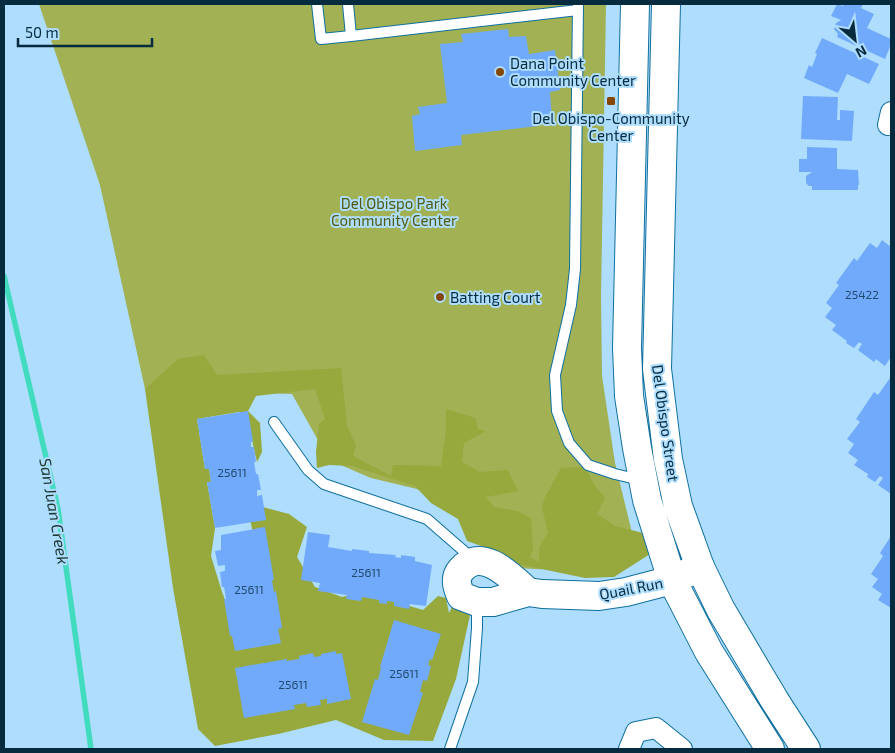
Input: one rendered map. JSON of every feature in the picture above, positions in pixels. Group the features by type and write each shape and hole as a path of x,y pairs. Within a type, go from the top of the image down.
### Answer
{"main road":[{"name":"Del Obispo Street","path":"635,4 626,348 630,396 643,480 647,500 672,580 709,652 770,749"},
{"name":"Del Obispo Street","path":"666,4 657,369 668,459 678,506 700,567 721,610 806,749"},
{"path":"477,602 461,596 457,587 457,575 465,565 475,561 487,562 498,567 528,592"},
{"name":"Quail Run","path":"477,602 493,602 528,592 599,596 626,592 672,580 700,567"}],"street":[{"path":"629,749 636,732 656,728 682,749"}],"lane":[{"path":"317,4 321,40 578,7 575,269 571,305 555,376 557,411 569,443 588,465 615,474 643,480"},
{"path":"348,4 351,36"},
{"path":"274,422 308,470 324,484 427,519 475,561"},
{"path":"450,749 473,682 477,602"}],"green space":[{"name":"Del Obispo Park Community Center","path":"39,4 606,4 601,296 602,376 615,463 635,545 557,570 515,568 448,502 417,489 371,478 336,463 323,449 292,394 145,389 100,185"},
{"path":"204,355 217,375 341,368 347,426 356,445 353,456 391,476 393,465 441,466 446,430 446,409 475,418 478,429 486,431 464,443 462,462 480,472 508,470 518,491 486,497 494,507 517,511 531,518 533,549 530,557 539,562 539,548 548,533 542,507 545,497 561,468 585,467 595,486 605,498 597,514 615,526 651,535 650,554 614,577 585,578 513,563 487,548 467,541 458,519 431,503 415,486 352,466 329,465 317,468 316,452 319,424 325,419 315,389 256,396 248,411 260,423 262,452 257,462 246,414 239,412 197,419 205,469 209,469 211,482 207,482 215,528 211,556 222,592 241,640 256,549 248,508 255,505 289,514 307,527 297,557 315,587 342,597 362,592 423,610 438,596 446,598 449,613 456,599 465,602 470,615 456,679 433,741 384,740 336,720 278,734 215,746 198,729 173,588 145,389 178,359"}],"building":[{"path":"837,4 843,6 844,4 863,4 861,8 874,14 867,28 891,39 885,59 837,37 838,34 834,29 836,23 841,20 831,16"},
{"name":"Dana Point Community Center","path":"508,29 509,37 526,36 529,54 555,50 560,90 550,92 552,118 537,119 538,126 461,135 462,145 415,151 412,116 420,114 418,107 447,103 440,44 463,42 461,34"},
{"path":"822,38 879,64 869,84 847,74 838,93 804,78 809,65 812,67 817,54 815,53"},
{"path":"803,96 838,97 837,120 840,120 840,110 854,111 852,141 801,139"},
{"path":"807,147 837,148 837,169 858,170 858,190 812,190 812,186 806,183 806,176 812,172 799,172 799,159 807,159"},
{"path":"882,240 891,247 891,357 885,366 876,359 874,362 858,350 862,344 859,342 854,348 846,343 847,341 832,330 836,325 825,317 832,308 826,303 839,285 836,283 854,258 857,261 870,243 877,248"},
{"path":"890,378 891,494 878,485 883,478 880,476 875,482 867,477 868,474 854,465 858,460 848,453 854,444 847,439 860,422 856,419 874,392 878,395"},
{"path":"248,411 253,441 251,442 251,447 254,447 256,462 254,462 261,490 257,490 257,496 262,495 266,520 215,528 207,482 211,482 209,469 205,469 197,419"},
{"path":"265,527 274,580 272,580 274,592 276,591 282,628 278,629 281,643 235,651 232,636 230,636 224,599 226,599 220,572 225,571 225,565 218,566 215,551 221,550 221,535"},
{"path":"308,532 330,535 328,547 396,555 395,557 401,558 401,555 415,557 415,561 432,565 426,606 410,604 409,609 394,606 394,602 387,601 387,604 379,603 379,600 362,597 361,601 346,599 347,595 318,591 320,583 301,580"},
{"path":"891,536 891,608 878,600 882,594 872,587 878,579 871,574 883,556 880,553"},
{"path":"394,620 441,634 432,660 430,659 428,665 431,666 427,681 423,680 420,692 423,693 409,735 362,722 375,679 378,680"},
{"path":"336,651 336,654 342,653 351,699 327,704 327,699 320,700 321,705 307,707 306,703 294,705 295,709 244,718 235,668 287,659 287,661 299,659 299,656 313,653 314,657 321,656 321,654"}],"waterway":[{"name":"San Juan Creek","path":"4,276 58,509 91,749"}],"place":[{"name":"Dana Point Community Center","path":"500,72"},
{"name":"Del Obispo-Community Center","path":"611,101"},
{"name":"Batting Court","path":"440,297"}]}
